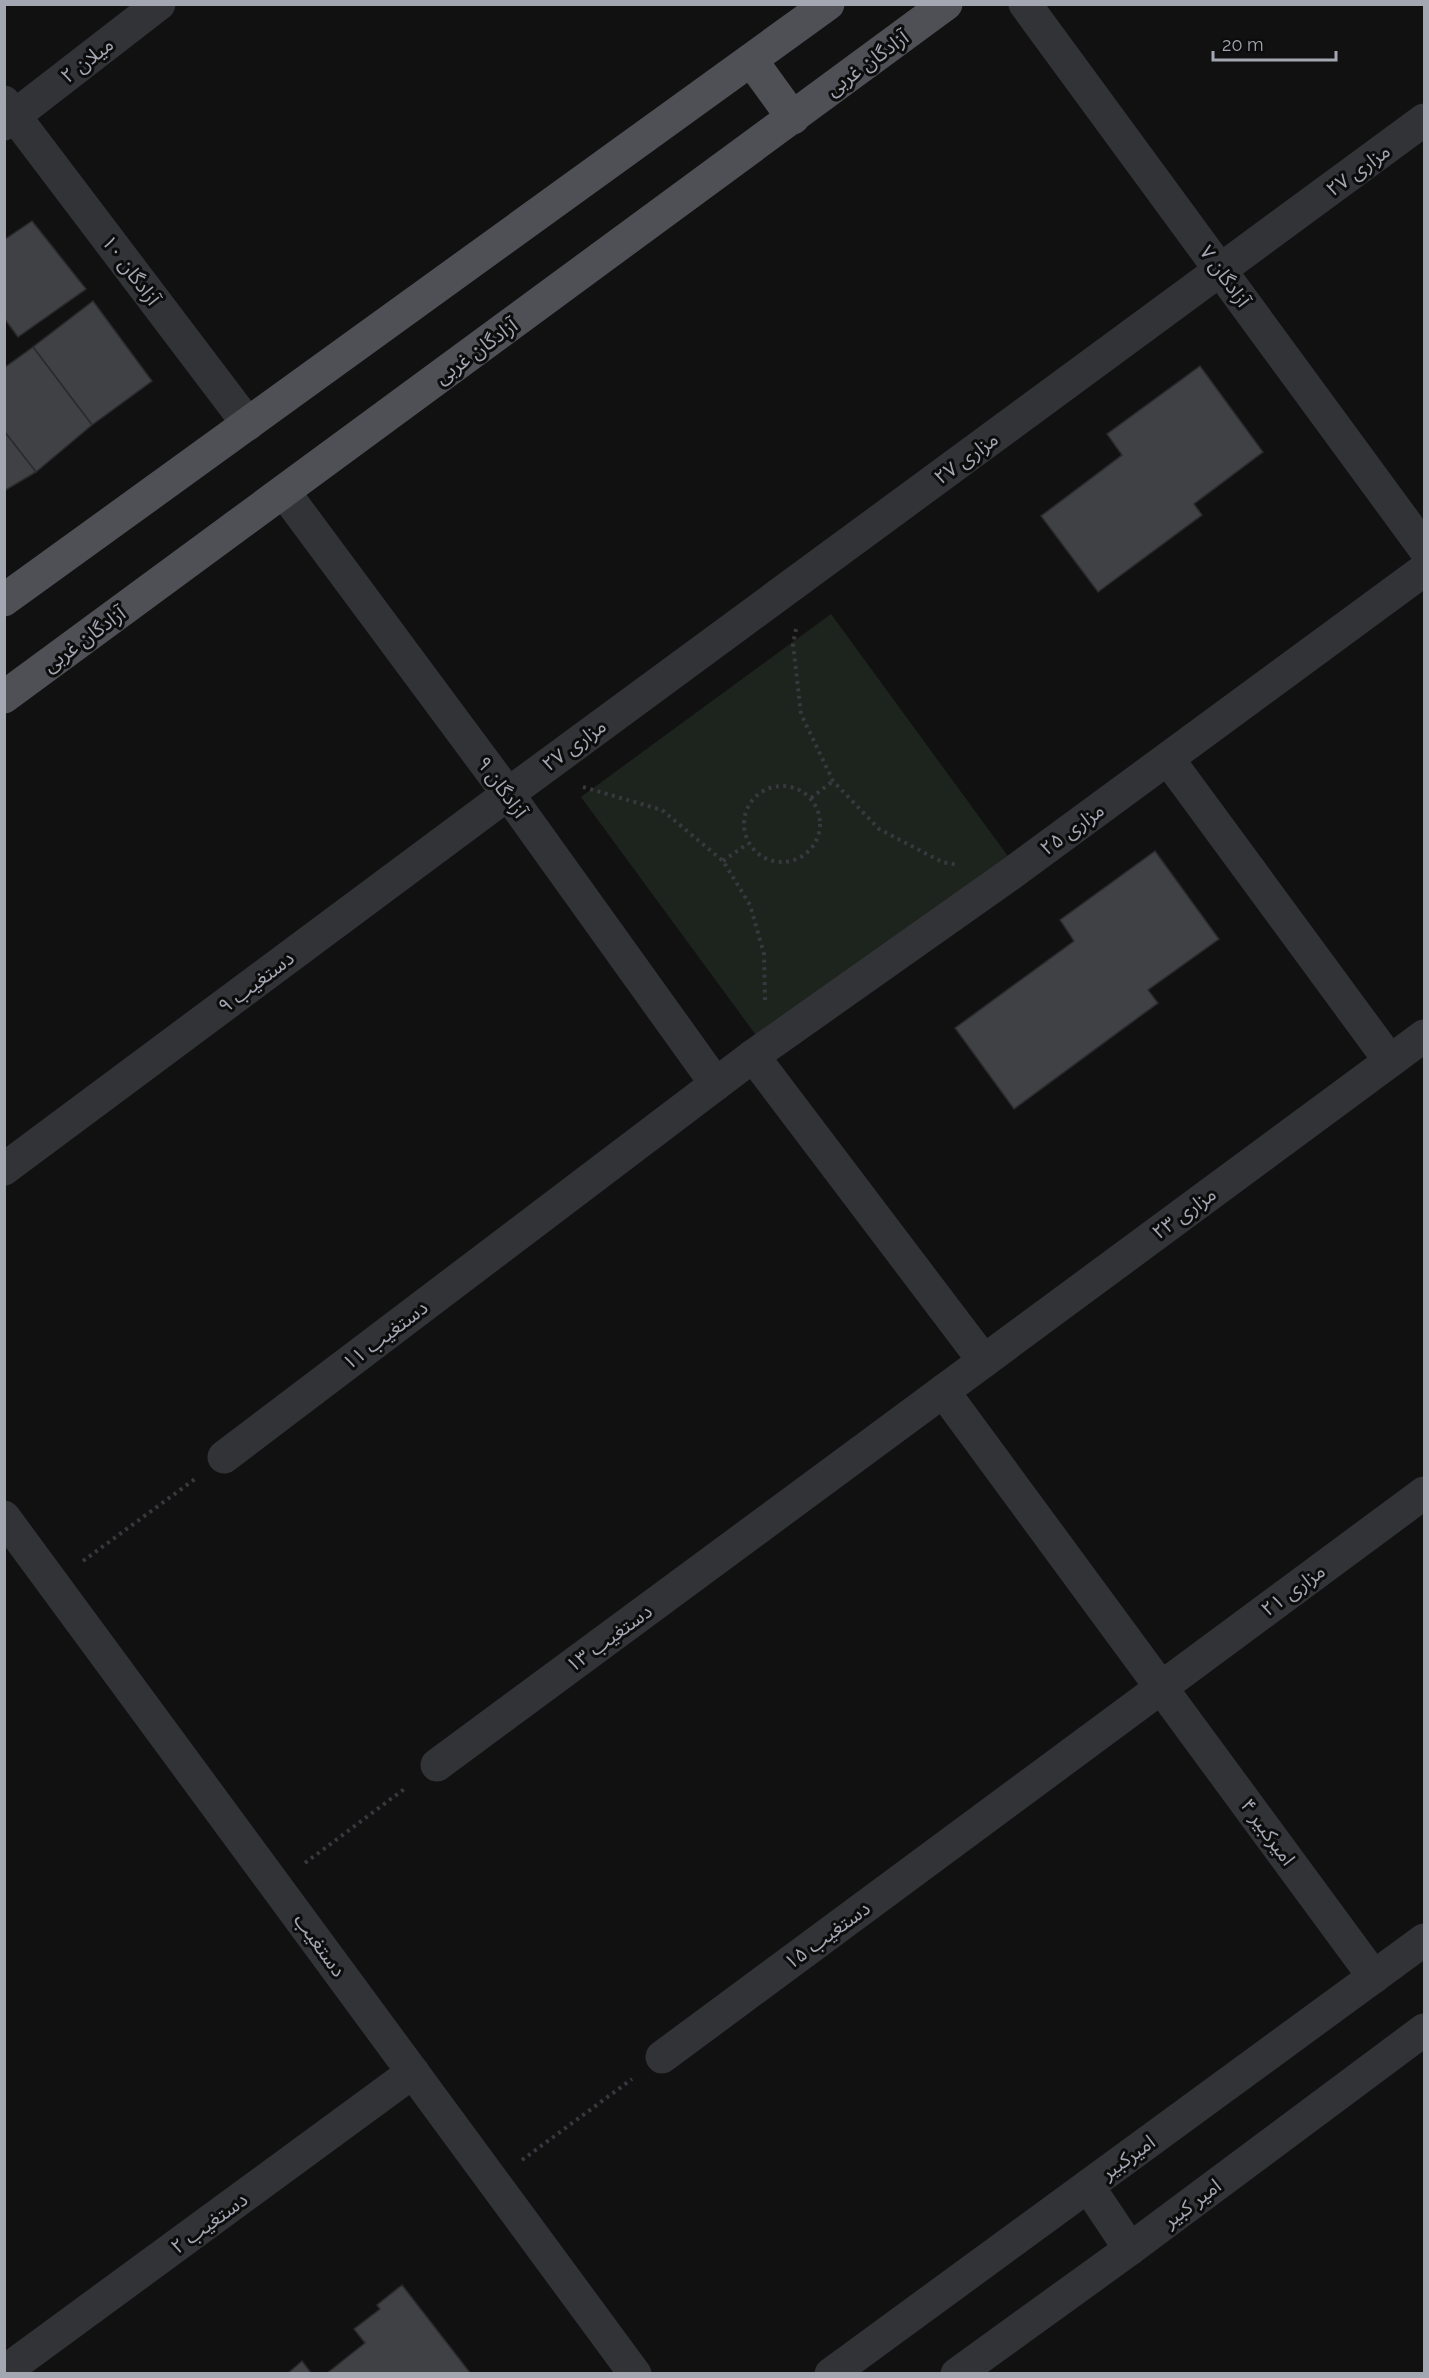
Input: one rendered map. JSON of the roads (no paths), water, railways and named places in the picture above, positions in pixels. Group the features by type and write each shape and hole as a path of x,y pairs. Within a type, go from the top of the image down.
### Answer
{"main road":[{"path":"4,600 828,4"},
{"name":"آزادگان غربی","path":"10,683 284,492 946,4"},
{"path":"751,60 793,118"}],"street":[{"name":"میلان ۲","path":"8,114 159,4"},
{"name":"آزادگان ۷","path":"1025,4 1425,548"},
{"name":"آزادگان ۱۰","path":"8,114 248,424"},
{"name":"مزاری ۲۷","path":"507,794 1425,120"},
{"name":"آزادگان ۹","path":"284,492 507,794 716,1084"},
{"name":"مزاری ۲۵","path":"716,1084 1012,873 1425,570"},
{"path":"1168,759 1390,1061"},
{"name":"دستغیب ۹","path":"4,1170 507,794"},
{"name":"مزاری ۲۳","path":"943,1391 1425,1036"},
{"path":"753,1056 984,1361"},
{"name":"دستغیب ۱۱","path":"224,1457 716,1084"},
{"name":"امیرکبیر ۴","path":"943,1391 1374,1977"},
{"name":"دستغیب ۱۳","path":"437,1765 943,1391"},
{"name":"مزاری ۲۱","path":"1161,1688 1425,1493"},
{"name":"دستغیب","path":"4,1517 635,2373"},
{"name":"دستغیب ۱۵","path":"662,2057 1161,1688"},
{"name":"امیرکبیر","path":"831,2373 1425,1940"},
{"name":"امیر کبیر","path":"957,2373 1130,2249 1425,2030"},
{"name":"دستغیب ۲","path":"4,2372 413,2072"},
{"path":"1088,2186 1130,2249"}]}
